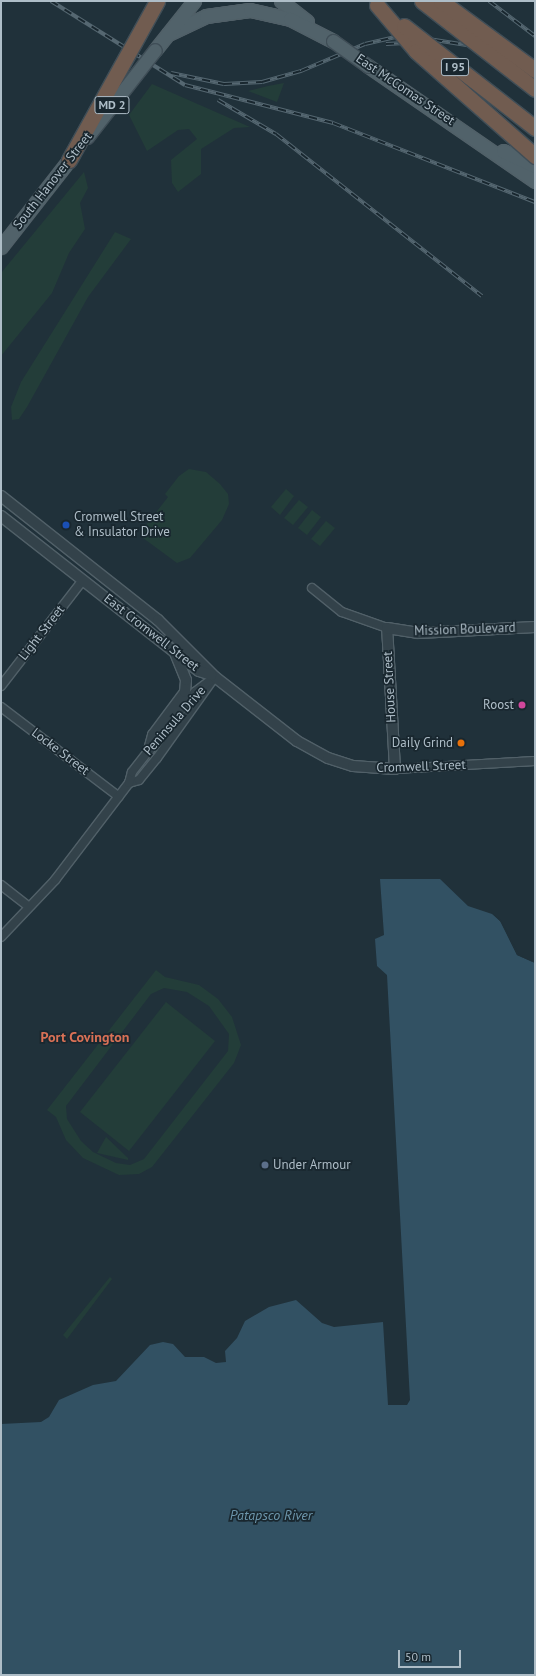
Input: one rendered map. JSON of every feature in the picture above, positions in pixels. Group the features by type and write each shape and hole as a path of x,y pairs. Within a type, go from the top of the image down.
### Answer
{"highway":[{"path":"69,160 156,1"},
{"name":"I 95","path":"422,1 535,89"},
{"path":"441,1 535,70"},
{"name":"I 95","path":"535,128 376,5 416,51 535,156"}],"main road":[{"name":"South Hanover Street","path":"1,247 194,1"},
{"path":"168,34 199,18 240,10 256,1"},
{"path":"281,1 333,41"},
{"path":"240,10 282,16 333,41"},
{"name":"East McComas Street","path":"333,41 477,138 535,181"},
{"name":"East McComas Street","path":"477,138 535,166"}],"street":[{"name":"East Cromwell Street","path":"1,496 158,620 214,677"},
{"name":"East Cromwell Street","path":"1,516 175,653 199,671 214,677"},
{"name":"Light Street","path":"1,686 83,580"},
{"name":"Mission Boulevard","path":"312,588 342,612 387,628 419,633 535,627"},
{"name":"House Street","path":"387,628 395,769"},
{"path":"148,750 153,735 185,692 186,680 175,653"},
{"name":"Peninsula Drive","path":"1,937 28,906 55,880 119,797 129,783 132,772 148,750 196,692 214,677"},
{"name":"Peninsula Drive","path":"129,783 139,780 157,758 208,691 214,677"},
{"name":"Cromwell Street","path":"214,677 314,752 353,766 395,769 535,761"},
{"name":"Locke Street","path":"1,707 119,797"},
{"path":"1,885 28,906"}],"green space":[{"path":"284,83 277,102 248,91 268,86"},
{"path":"152,84 250,127 234,128 201,149 201,174 178,192 172,183 171,160 197,139 189,129 178,130 147,151 129,115"},
{"path":"84,172 88,188 80,203 85,229 69,253 52,293 1,356 1,273"},
{"path":"115,232 131,239 88,297 27,407 19,419 12,420 11,407 21,382"},
{"path":"189,469 206,472 220,484 228,494 229,504 222,520 190,558 177,563 143,538 143,529 168,497 165,494 179,476"},
{"path":"286,489 294,496 280,515 271,507"},
{"path":"299,500 308,507 293,525 284,518"},
{"path":"312,510 321,517 307,535 298,528"},
{"path":"326,521 335,528 320,546 311,539"},
{"path":"156,970 165,977 199,985 218,999 232,1017 241,1045 234,1063 152,1167 139,1174 119,1175 83,1158 66,1140 56,1117 47,1110","holes":["164,988 187,992 209,1006 229,1034 228,1051 144,1159 130,1165 116,1163 93,1152 81,1141 67,1119 66,1106 151,994"]},
{"path":"166,1002 215,1041 129,1151 80,1112"},
{"path":"106,1137 128,1158 128,1160 97,1153"},
{"path":"110,1277 112,1279 67,1339 63,1335"}],"water":[{"name":"Patapsco River","path":"380,879 440,879 468,906 492,914 500,921 517,955 535,963 535,1675 1,1675 1,1424 41,1422 49,1417 59,1400 93,1385 116,1381 150,1345 163,1342 173,1344 185,1357 204,1357 216,1363 226,1362 225,1351 237,1338 245,1321 269,1307 296,1300 322,1323 334,1327 383,1322 388,1405 407,1405 410,1400 387,975 377,966 375,939 384,935"}],"pier":[{"path":"491,912 501,920 519,954 535,963 517,955 501,922"}],"railway":[{"path":"51,1 185,85 333,123 535,202"},
{"path":"489,1 535,36"},
{"path":"171,73 224,84 262,82 301,71 365,44 403,35 492,49 535,69"},
{"path":"386,44 420,42"},
{"path":"218,100 276,134 482,296"}],"place":[{"name":"Cromwell Street & Insulator Drive","path":"66,525"},
{"name":"Roost","path":"522,705"},
{"name":"Daily Grind","path":"461,743"},
{"name":"Under Armour","path":"265,1165"}],"district":[{"name":"Port Covington","path":"85,1037"}]}
